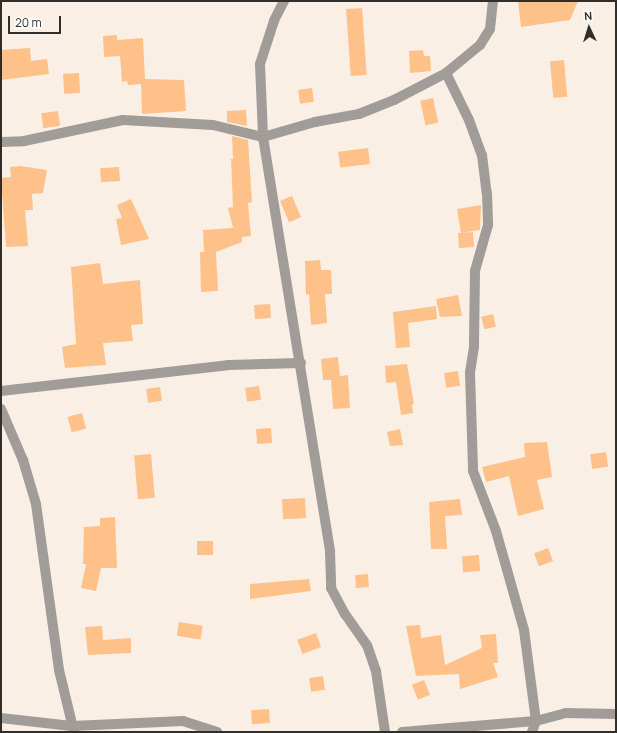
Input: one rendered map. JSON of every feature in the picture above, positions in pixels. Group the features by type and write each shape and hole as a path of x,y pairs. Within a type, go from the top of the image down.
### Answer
{"street":[{"path":"284,1 274,21 260,64 263,137 301,363 330,552 331,588 344,614 367,646 372,658 376,671 385,732"},
{"path":"1,142 24,141 123,120 213,125 263,137 315,122 360,114 394,100 446,74 480,45 490,29 493,1"},
{"path":"446,74 469,120 482,155 487,193 488,225 475,271 474,347 470,373 473,471 496,531 524,630 536,720 532,732"},
{"path":"1,391 228,365 301,363"},
{"path":"1,409 23,460 36,504 59,670 73,729"},
{"path":"402,732 536,720 566,713 616,714"},
{"path":"1,718 73,729 184,721 217,732"},
{"path":"500,724 506,732"}],"building":[{"path":"518,1 578,1 570,20 521,27"},
{"path":"362,8 367,75 351,76 346,9"},
{"path":"117,35 117,40 143,38 145,79 184,80 186,111 142,114 141,84 128,85 127,81 122,82 120,56 104,57 103,36"},
{"path":"30,48 31,61 47,59 49,74 1,80 1,50"},
{"path":"423,50 424,56 430,56 431,71 410,73 409,51"},
{"path":"564,60 567,97 553,98 550,61"},
{"path":"79,73 80,93 64,94 63,74"},
{"path":"312,88 314,102 300,104 298,90"},
{"path":"433,98 438,122 425,125 420,101"},
{"path":"246,110 247,126 227,122 227,111"},
{"path":"58,111 60,126 43,128 41,113"},
{"path":"232,136 248,140 252,202 248,203 251,236 242,237 242,242 216,252 218,291 201,292 200,252 204,252 203,230 233,228 228,208 233,207 231,159 233,159"},
{"path":"368,148 370,164 340,168 338,152"},
{"path":"20,166 47,170 43,193 32,194 33,210 25,210 28,246 6,247 1,178 11,177 10,167"},
{"path":"119,167 120,181 101,182 100,168"},
{"path":"292,196 301,217 289,222 280,201"},
{"path":"131,199 149,239 121,245 116,219 122,218 117,205"},
{"path":"481,205 480,230 461,233 457,209"},
{"path":"473,232 474,247 459,248 458,233"},
{"path":"320,260 321,270 331,270 332,294 325,294 327,323 311,325 309,294 306,295 305,261"},
{"path":"100,263 103,284 140,280 143,324 131,325 133,341 103,343 106,365 65,368 62,347 76,344 71,267"},
{"path":"458,295 462,316 440,317 436,299"},
{"path":"270,304 271,318 255,319 254,305"},
{"path":"436,306 437,319 408,323 410,347 396,348 393,312"},
{"path":"493,314 496,327 484,329 481,317"},
{"path":"338,357 340,376 348,375 350,408 333,409 331,380 323,380 321,359"},
{"path":"407,364 414,404 412,405 413,413 401,415 396,382 386,383 385,366"},
{"path":"458,371 460,386 446,388 444,373"},
{"path":"259,386 261,400 247,402 245,388"},
{"path":"160,387 162,401 148,403 146,389"},
{"path":"82,413 86,428 72,432 68,417"},
{"path":"271,428 272,443 257,444 256,429"},
{"path":"400,429 403,445 390,446 387,432"},
{"path":"547,442 552,477 537,480 544,509 518,516 509,476 486,482 482,467 525,457 524,443"},
{"path":"606,452 608,467 592,469 590,454"},
{"path":"151,454 155,498 138,499 134,455"},
{"path":"305,498 306,518 283,519 282,499"},
{"path":"460,499 462,515 445,516 447,549 431,549 429,502"},
{"path":"115,517 117,568 101,568 96,591 81,588 86,564 83,564 84,527 100,526 100,518"},
{"path":"197,541 213,541 213,555 197,555"},
{"path":"548,548 553,561 539,566 534,553"},
{"path":"479,555 480,571 463,572 462,556"},
{"path":"368,574 369,587 356,588 355,575"},
{"path":"309,579 311,591 250,599 250,584"},
{"path":"179,622 203,626 201,640 177,636"},
{"path":"420,625 421,638 441,635 445,665 482,648 480,635 496,634 498,663 493,663 498,677 460,689 459,674 416,676 406,626"},
{"path":"102,626 103,640 131,638 131,653 88,655 85,627"},
{"path":"316,633 321,647 302,654 297,640"},
{"path":"323,676 325,690 311,692 309,678"},
{"path":"424,680 430,695 418,700 412,685"},
{"path":"269,709 270,723 252,724 251,710"}]}
